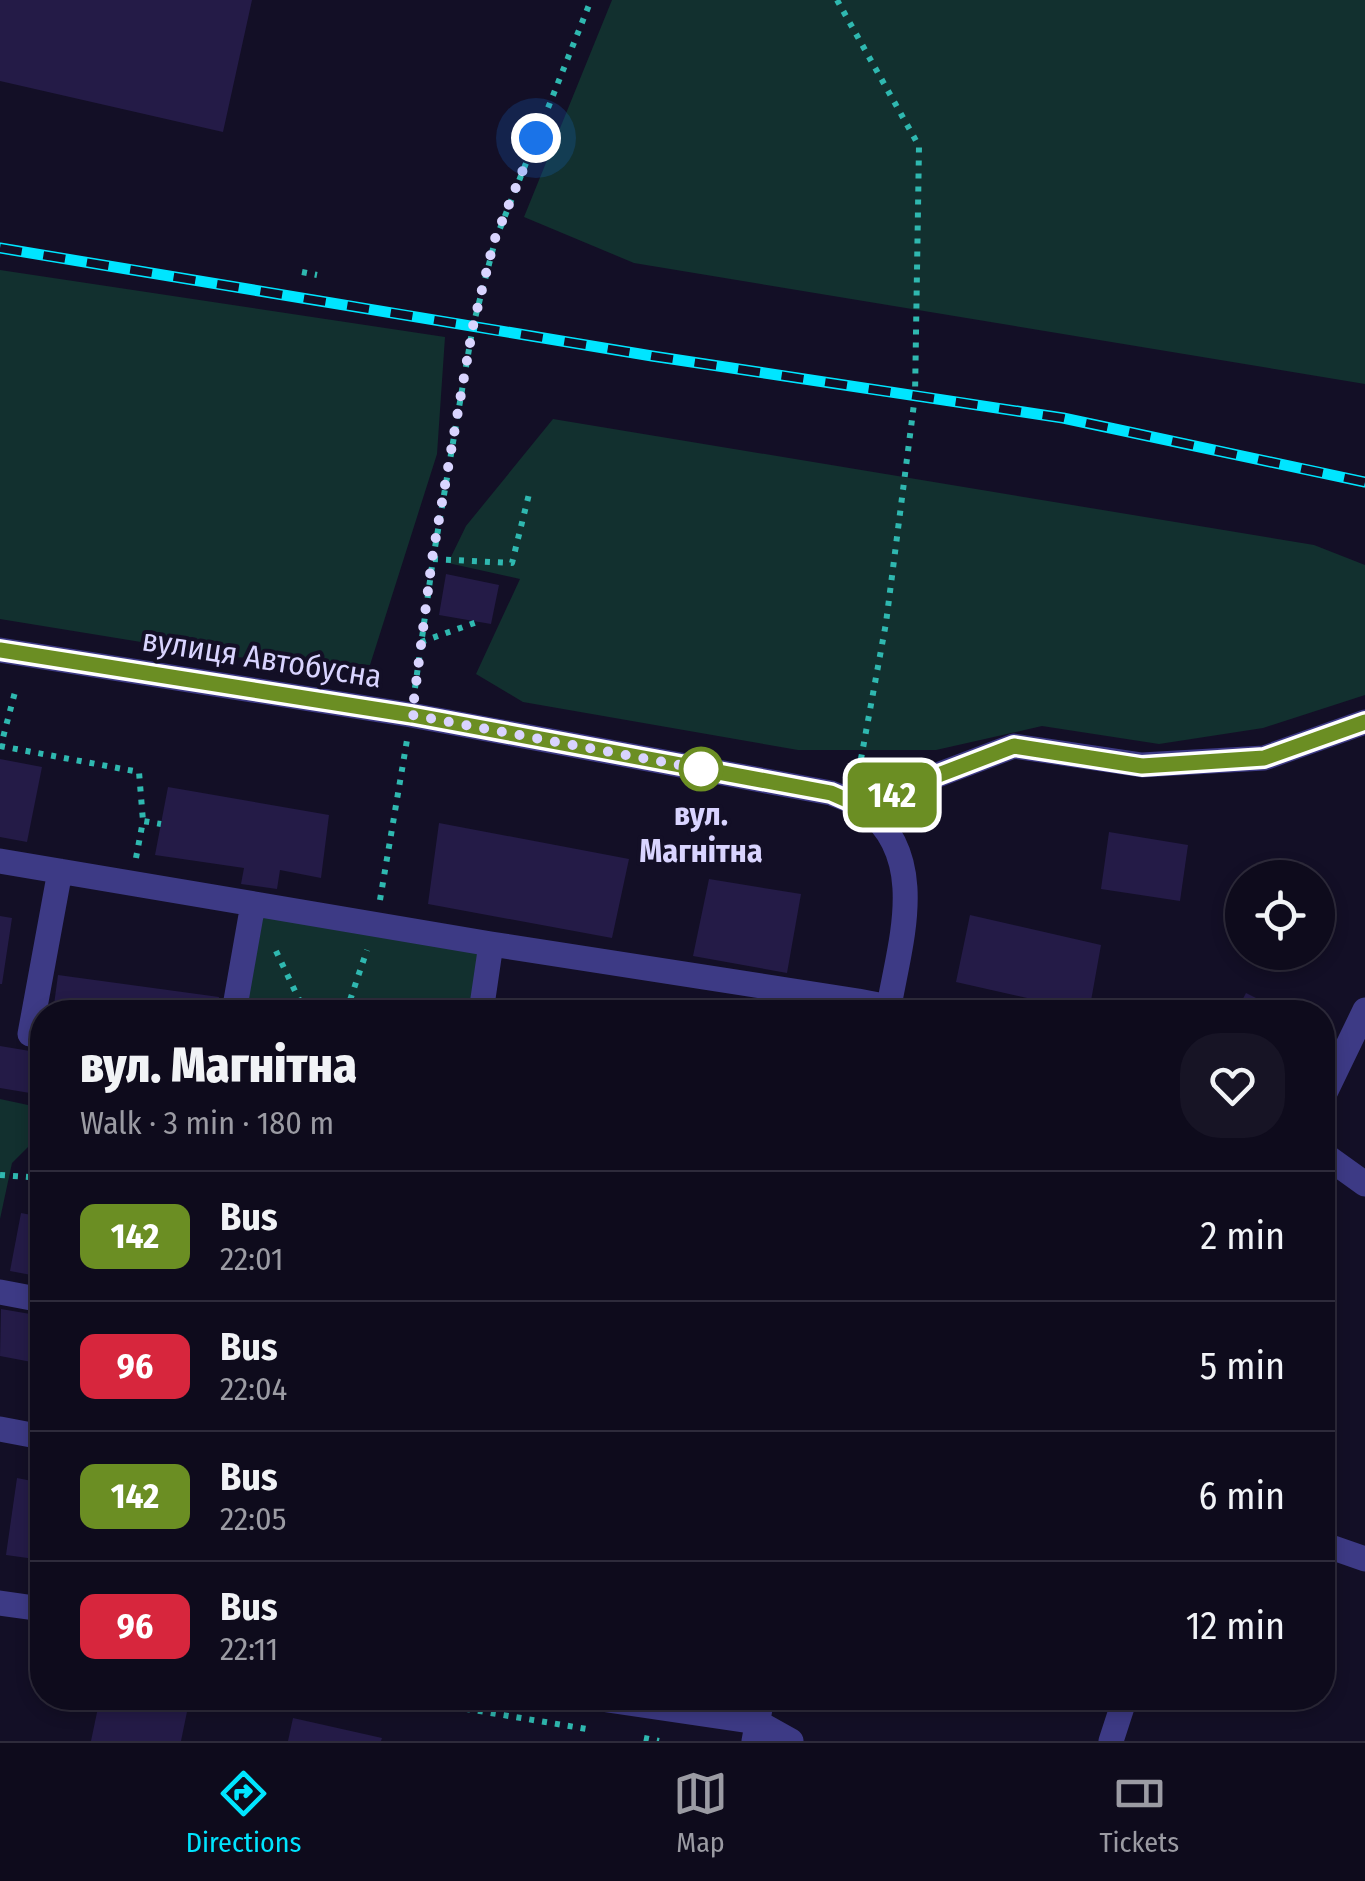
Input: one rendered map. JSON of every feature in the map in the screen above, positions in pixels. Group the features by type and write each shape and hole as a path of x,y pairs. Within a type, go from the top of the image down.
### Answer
{"street":[{"name":"вулиця Автобусна","path":"0,650 412,715 831,793 865,808 890,834 905,865 906,912 891,1000"},
{"path":"865,808 1014,746 1142,766 1264,758 1365,722"},
{"path":"0,860 829,1000"},
{"path":"36,1000 60,871"},
{"path":"236,1000 253,904"},
{"path":"483,1000 491,944"},
{"path":"1335,1072 1365,1010"},
{"path":"1335,1162 1365,1184"},
{"path":"0,1292 30,1298"},
{"path":"0,1429 30,1435"},
{"path":"1335,1549 1365,1560"},
{"path":"0,1603 30,1608"},
{"path":"683,1710 757,1720 792,1741"},
{"path":"1110,1741 1121,1710"}],"path":[{"path":"350,1000 375,924 473,326 494,241 592,0"},
{"path":"837,0 919,146 916,396 886,623 856,782"},
{"path":"302,272 317,275"},
{"path":"432,559 512,564 530,490"},
{"path":"420,642 478,622"},
{"path":"16,692 0,747 139,772 143,821 130,883"},
{"path":"143,821 162,824"},
{"path":"253,904 299,1000"},
{"path":"0,1175 30,1177"},
{"path":"473,1710 604,1732"},
{"path":"640,1738 659,1741"}],"green space":[{"path":"612,0 1365,0 1365,384 634,263 524,217"},
{"path":"0,270 445,337 437,454 370,665 233,657 0,619"},
{"path":"553,419 1314,545 1365,565 1365,695 1263,728 1159,744 1042,726 936,750 798,750 523,702 476,674 520,579 448,563 466,526"},
{"path":"253,904 491,944 483,1000 236,1000"},
{"path":"0,1099 30,1105 30,1145 12,1163 0,1219"}],"building":[{"path":"0,0 252,0 223,132 0,81"},
{"path":"446,574 499,585 491,624 439,615"},
{"path":"0,759 42,767 27,842 0,837"},
{"path":"168,787 329,815 321,878 280,870 277,889 241,884 244,868 155,855"},
{"path":"439,823 629,859 612,938 428,904"},
{"path":"1109,832 1188,845 1180,901 1101,889"},
{"path":"709,879 801,894 787,973 693,956"},
{"path":"970,915 1101,945 1091,1000 1036,1000 956,982"},
{"path":"0,916 12,918 2,984 0,984"},
{"path":"58,975 219,997 219,1000 55,1000"},
{"path":"0,1046 30,1051 30,1093 0,1088"},
{"path":"21,1213 30,1215 30,1275 10,1271"},
{"path":"1,1309 30,1314 30,1362 0,1356"},
{"path":"17,1478 30,1481 30,1558 6,1555"},
{"path":"97,1710 187,1710 181,1741 91,1741"},
{"path":"293,1718 382,1738 288,1741"}],"railway":[{"path":"0,248 652,356 1063,418 1365,482"}],"bus line":[{"name":"142","path":"0,650 412,715 831,793 865,808 1014,746 1142,766 1264,758 1365,722"}],"place":[{"name":"вул. Магнітна","path":"701,769"}],"route":[{"path":"536,138 494,241 473,326 432,559 412,715 717,772 701,769"}]}
